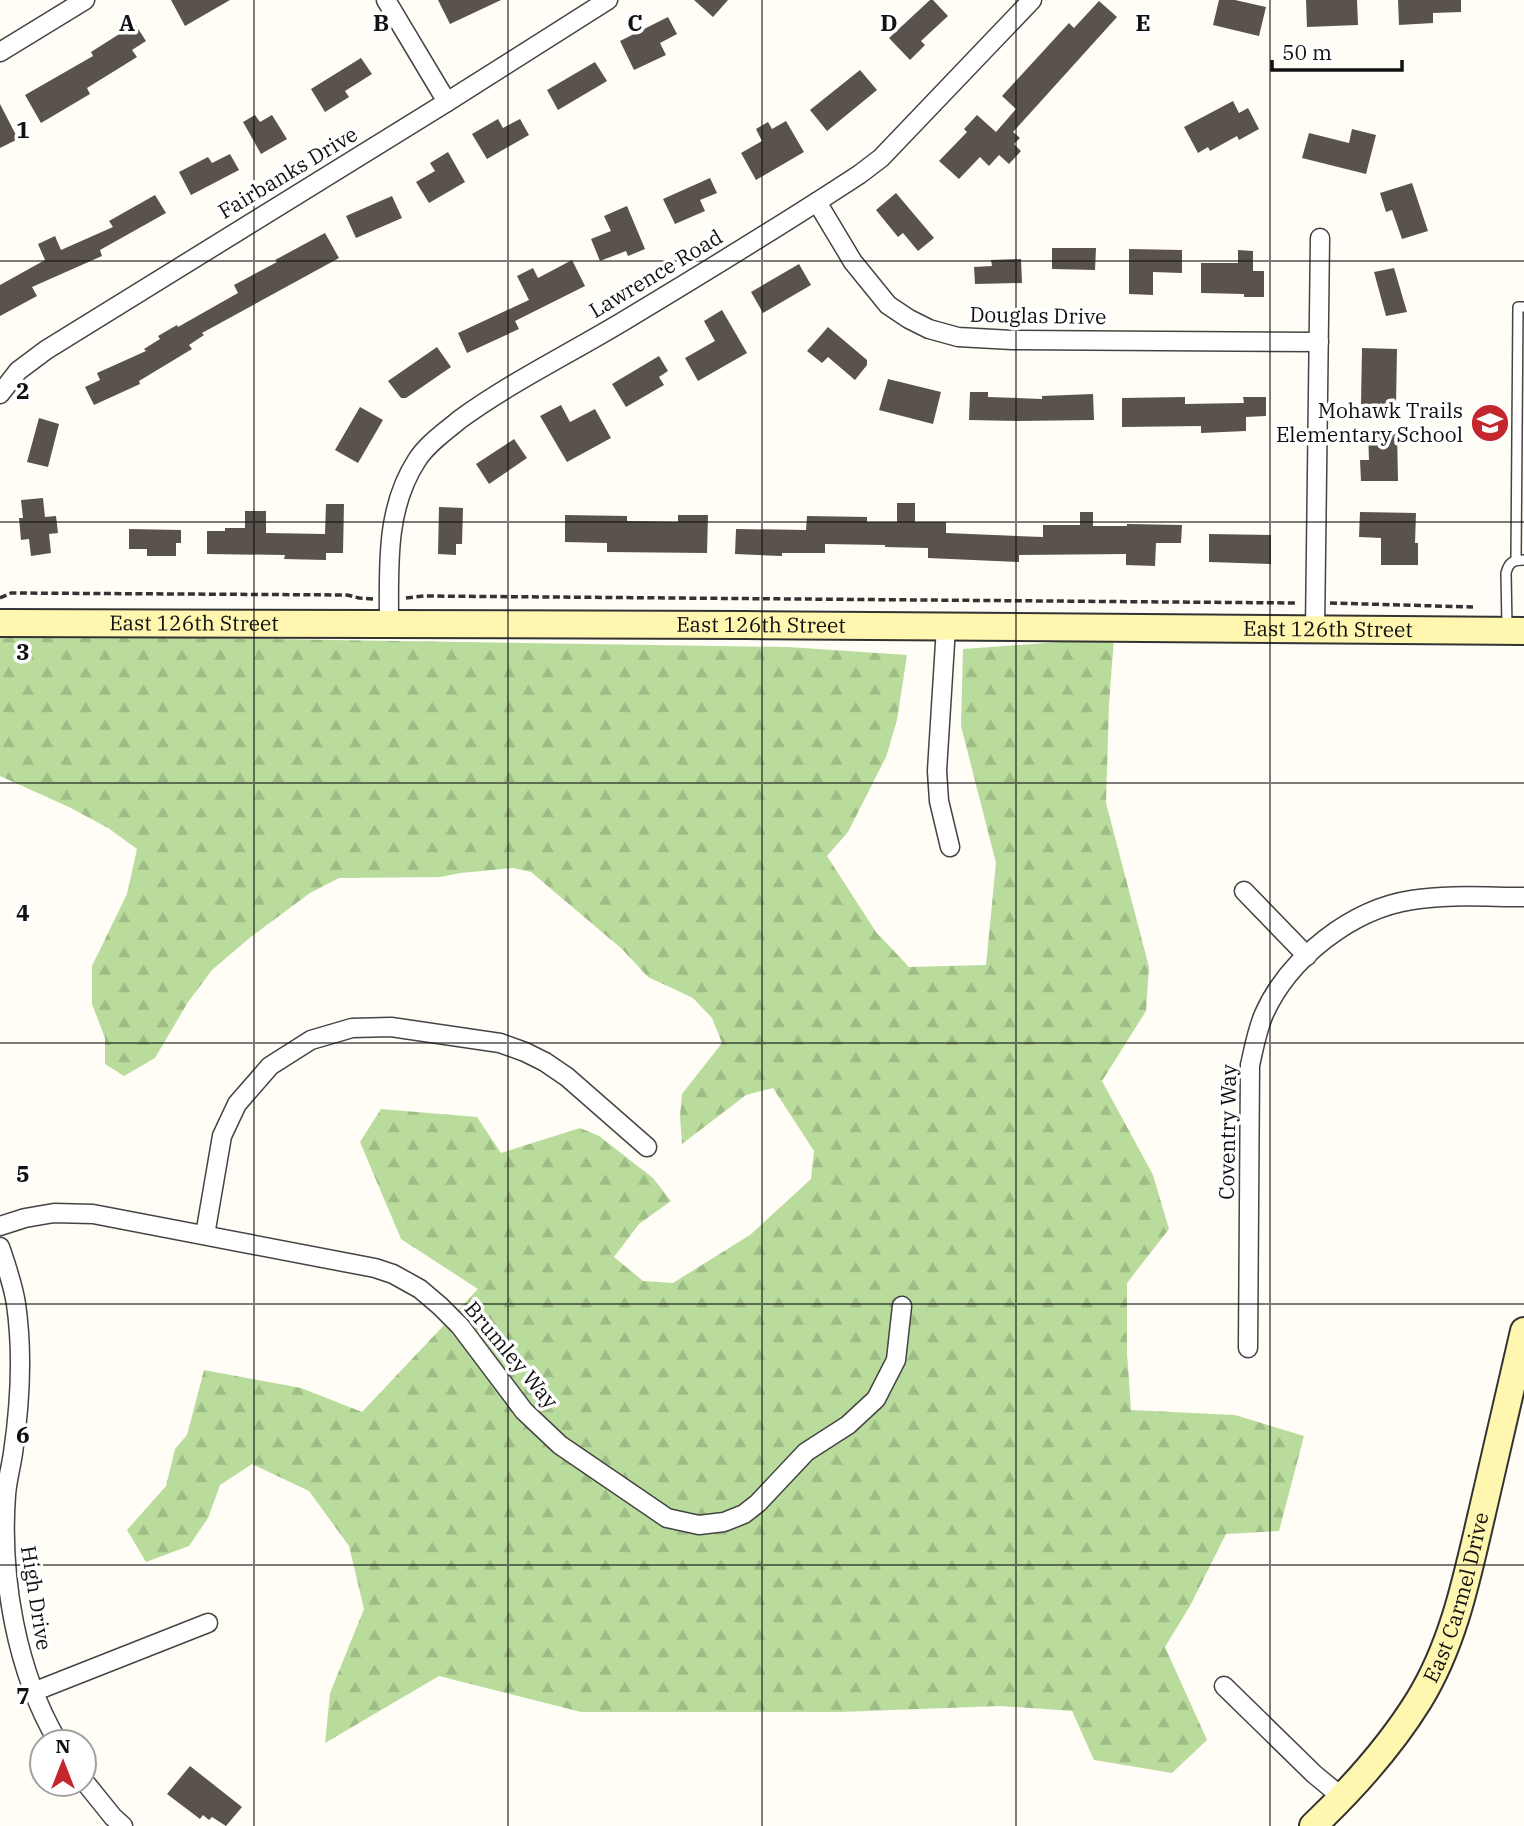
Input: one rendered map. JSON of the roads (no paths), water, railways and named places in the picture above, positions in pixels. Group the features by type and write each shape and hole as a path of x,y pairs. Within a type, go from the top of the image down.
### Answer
{"street":[{"path":"0,52 85,0"},
{"path":"386,0 447,102"},
{"name":"Fairbanks Drive","path":"0,394 18,371 46,349 608,0"},
{"name":"Lawrence Road","path":"389,611 391,530 398,499 417,458 439,436 481,404 627,319 860,174 881,158 1032,0"},
{"name":"Douglas Drive","path":"817,202 853,262 888,305 929,329 958,337 1012,340 1319,342"},
{"path":"1315,629 1320,238"},
{"name":"East 126th Street","path":"0,624 389,611 946,627 1315,629 1513,624"},
{"path":"946,627 937,771 939,801 950,847"},
{"path":"1244,891 1307,956"},
{"name":"Coventry Way","path":"1248,1348 1250,1065 1256,1035 1265,1012 1292,972 1307,956 1341,927 1369,912 1410,900 1524,897"},
{"path":"205,1235 222,1136 237,1104 270,1066 311,1040 352,1028 391,1027 500,1043 525,1052 566,1077 647,1147"},
{"name":"Brumley Way","path":"0,1226 54,1213 93,1214 375,1268 393,1274 420,1289 460,1326 524,1411 560,1445 667,1518 699,1525 724,1522 744,1514 758,1503 806,1452 848,1424 876,1399 896,1360 902,1306"},
{"name":"High Drive","path":"0,1247 16,1303 19,1353 19,1397 2,1546 16,1642 33,1692 51,1728"},
{"name":"East Carmel Drive","path":"1313,1826 1343,1798 1385,1751 1421,1698 1446,1645 1464,1591 1524,1331"},
{"path":"33,1692 208,1623"},
{"path":"1224,1686 1314,1774 1343,1798"},
{"path":"96,1798 113,1823"}],"lane":[{"path":"1513,624 1506,573 1508,566 1520,560 1518,307 1524,307"}],"place":[{"name":"Mohawk Trails Elementary School","path":"1490,423"}]}
